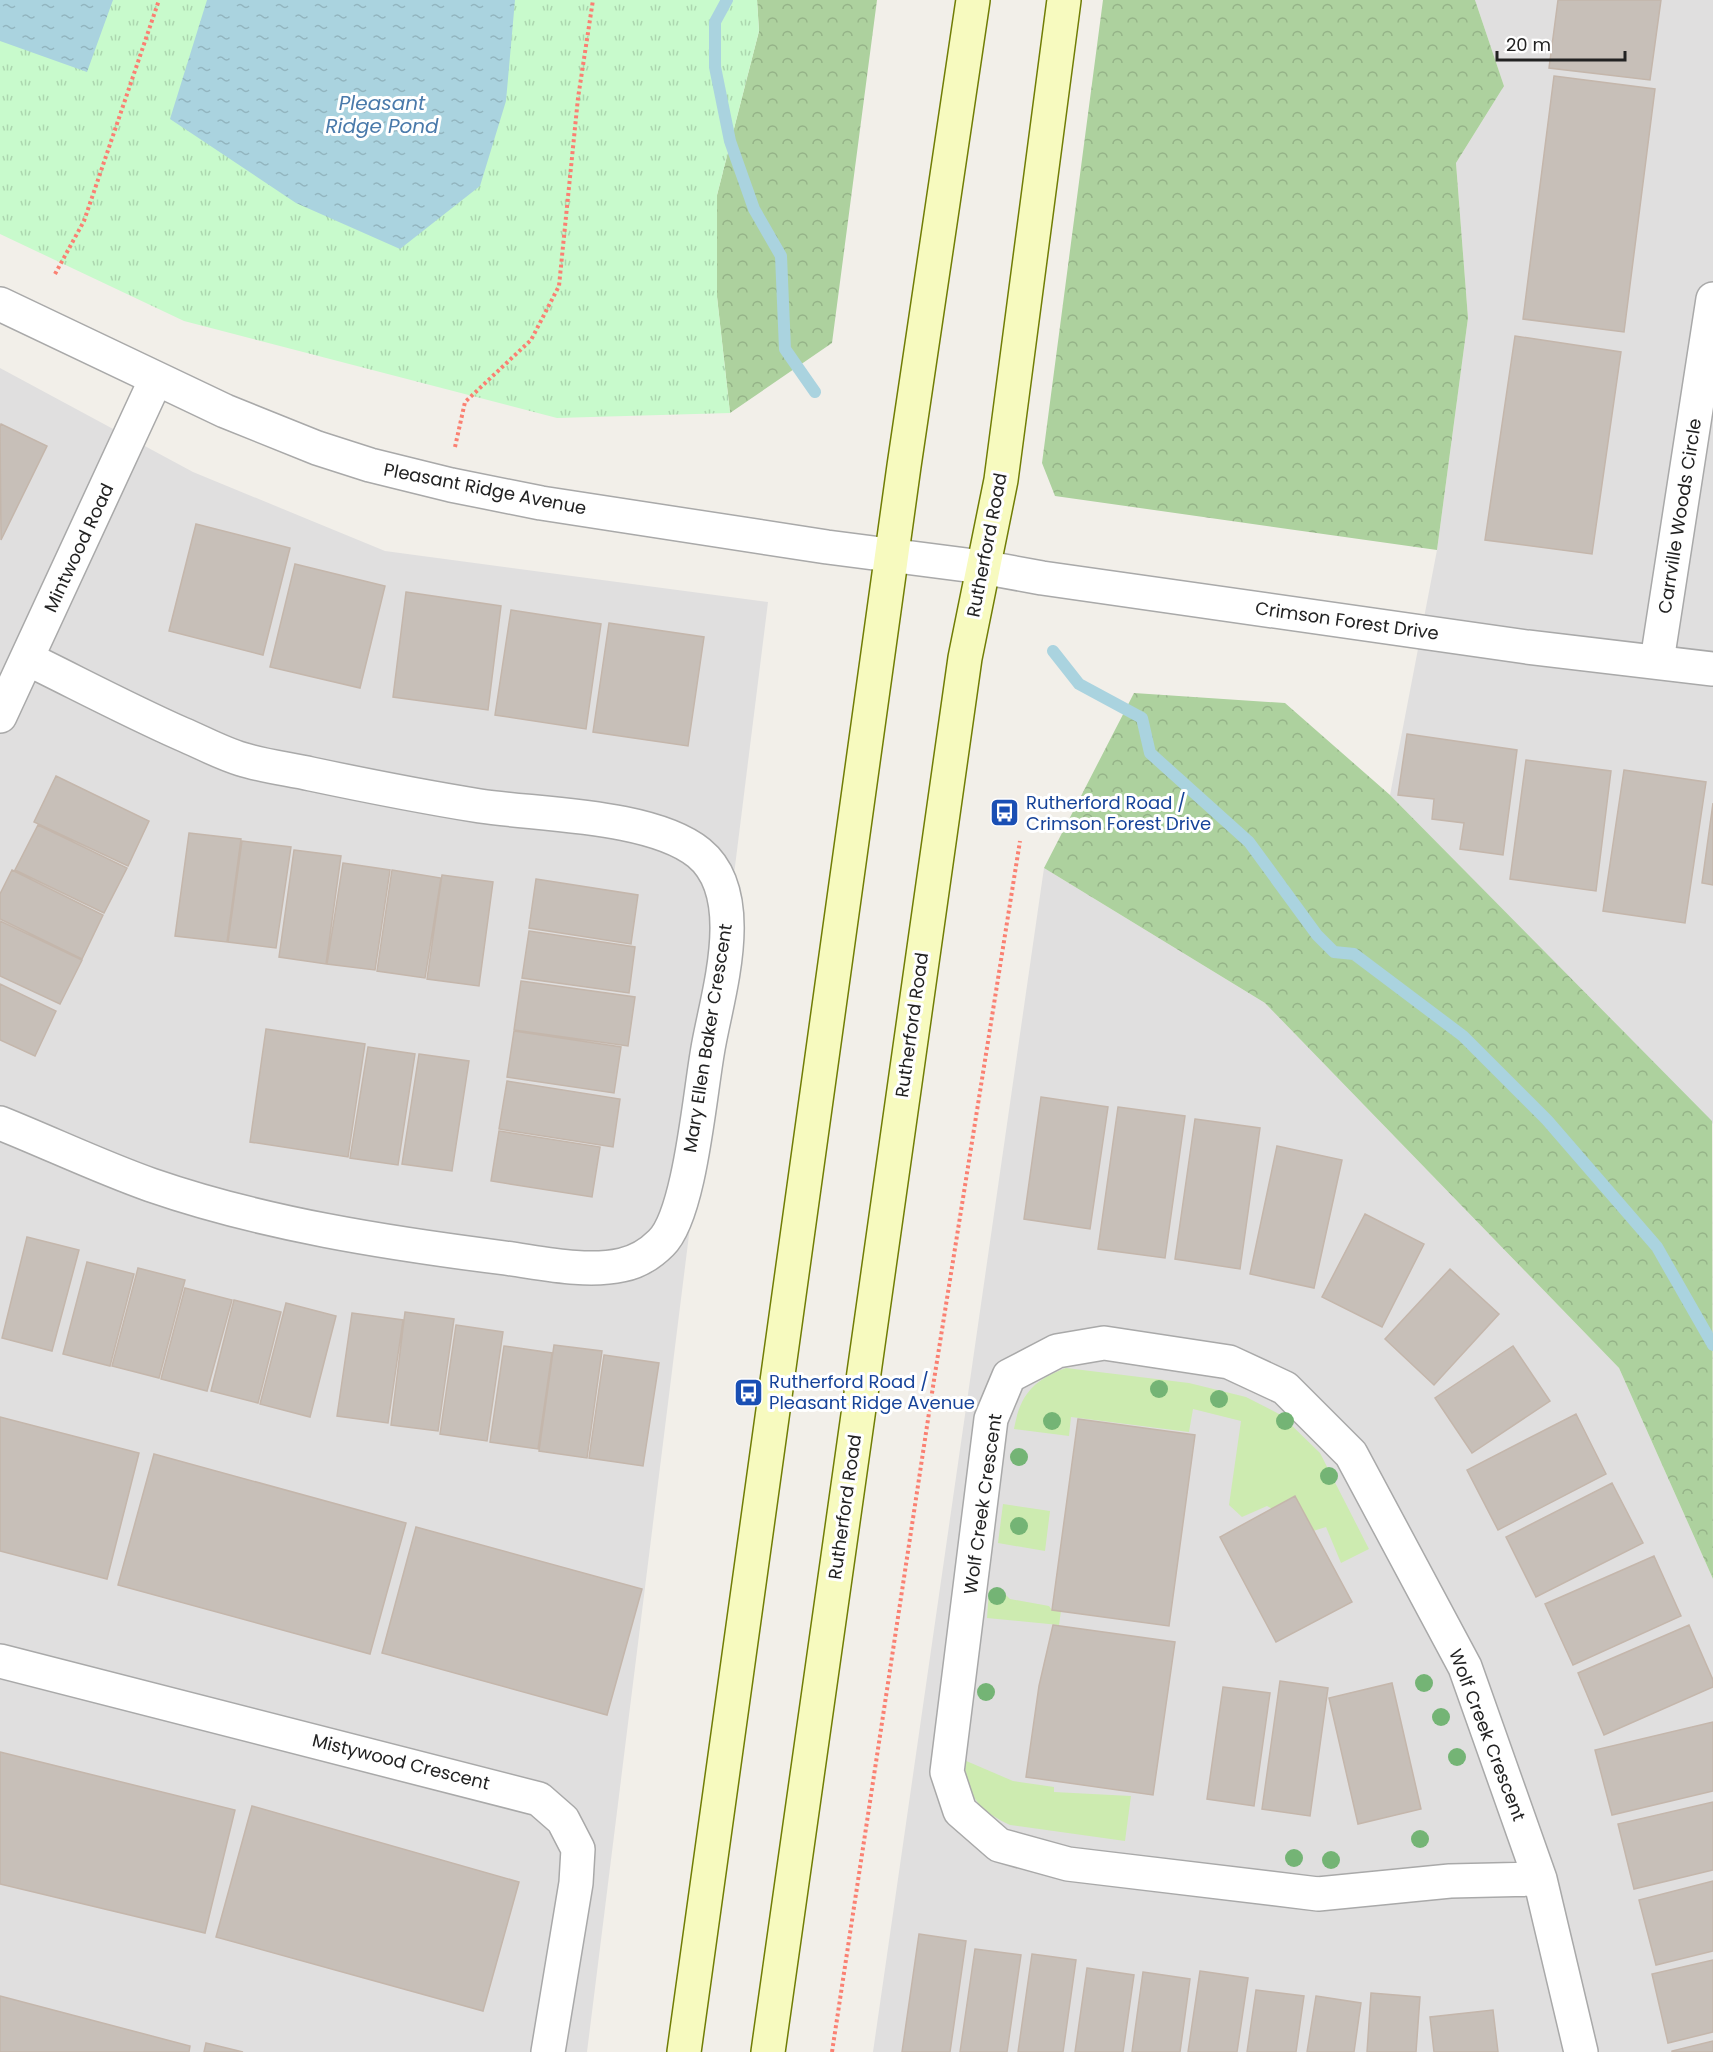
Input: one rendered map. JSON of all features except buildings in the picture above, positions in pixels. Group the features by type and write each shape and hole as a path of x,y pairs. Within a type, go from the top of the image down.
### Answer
{"main road":[{"path":"684,2052 892,556 973,0"},
{"name":"Rutherford Road","path":"768,2052 965,658 1001,480 1064,0"}],"street":[{"name":"Carrville Woods Circle","path":"1657,661 1708,373 1713,299"},
{"name":"Pleasant Ridge Avenue","path":"0,304 225,411 318,448 451,485 541,503 892,556 982,567"},
{"name":"Mintwood Road","path":"0,716 156,379"},
{"name":"Crimson Forest Drive","path":"982,567 1042,578 1503,644 1713,669"},
{"name":"Mary Ellen Baker Crescent","path":"0,1123 150,1184 259,1215 354,1235 483,1255 565,1265 619,1266 635,1262 659,1245 677,1219 687,1178 719,989 727,924 724,889 709,862 683,842 667,835 631,826 389,791 239,759 126,709 28,659"},
{"name":"Wolf Creek Crescent","path":"1540,1879 1449,1881 1318,1894 1306,1893 1068,1864 999,1845 960,1811 947,1772 991,1419 1009,1376 1057,1351 1104,1343 1229,1362 1285,1388 1351,1454 1465,1667 1540,1879 1581,2052"},
{"name":"Mistywood Crescent","path":"0,1661 539,1799 563,1820 578,1849 576,1883 548,2052"}],"path":[{"path":"56,274 84,221 159,0"},
{"path":"451,485 457,434 465,402 531,340 559,286 578,98 593,0"},
{"path":"832,2052 936,1368 1020,842"}],"shaded area":[{"path":"1475,0 1713,0 1713,1124 1390,795 1437,550 1468,318 1456,163 1504,86"},
{"path":"0,368 193,472 385,551 768,602 587,2052 0,2052"},
{"path":"1044,868 1265,1003 1619,1368 1713,1579 1713,2052 873,2052"}],"green space":[{"path":"0,0 757,0 759,31 717,195 717,297 730,413 557,418 184,321 0,234"},
{"path":"757,0 877,0 832,343 730,413 717,297 717,195 759,31"},
{"path":"1103,0 1475,0 1504,86 1456,163 1468,318 1437,550 1055,496 1042,463"},
{"path":"1134,693 1285,703 1390,795 1712,1121 1713,1579 1619,1368 1265,1003 1044,868"},
{"path":"1066,1368 1189,1383 1246,1397 1281,1415 1320,1453 1369,1549 1341,1563 1326,1527 1313,1531 1267,1506 1242,1517 1229,1505 1241,1421 1193,1409 1189,1432 1071,1417 1069,1436 1014,1429 1020,1407 1030,1390 1045,1378"},
{"path":"1003,1504 1050,1511 1045,1551 998,1543"},
{"path":"989,1590 1004,1593 1010,1599 1049,1606 1052,1610 1061,1611 1059,1625 987,1618"},
{"path":"964,1760 1013,1781 1054,1787 1054,1792 1131,1796 1125,1841 1010,1825 990,1814 976,1800 968,1783"}],"water":[{"path":"0,0 113,0 87,72 0,41"},
{"name":"Pleasant Ridge Pond","path":"207,0 515,0 506,101 480,186 400,249 296,203 170,119"}],"waterway":[{"path":"727,0 715,22 715,67 730,141 754,209 781,256 785,349 815,392"},
{"path":"1053,651 1079,684 1142,718 1150,753 1249,842 1317,935 1334,952 1354,954 1463,1036 1547,1120 1657,1247 1713,1345"}],"place":[{"name":"Rutherford Road / Crimson Forest Drive","path":"1005,813"},
{"name":"Rutherford Road / Pleasant Ridge Avenue","path":"748,1392"}]}
